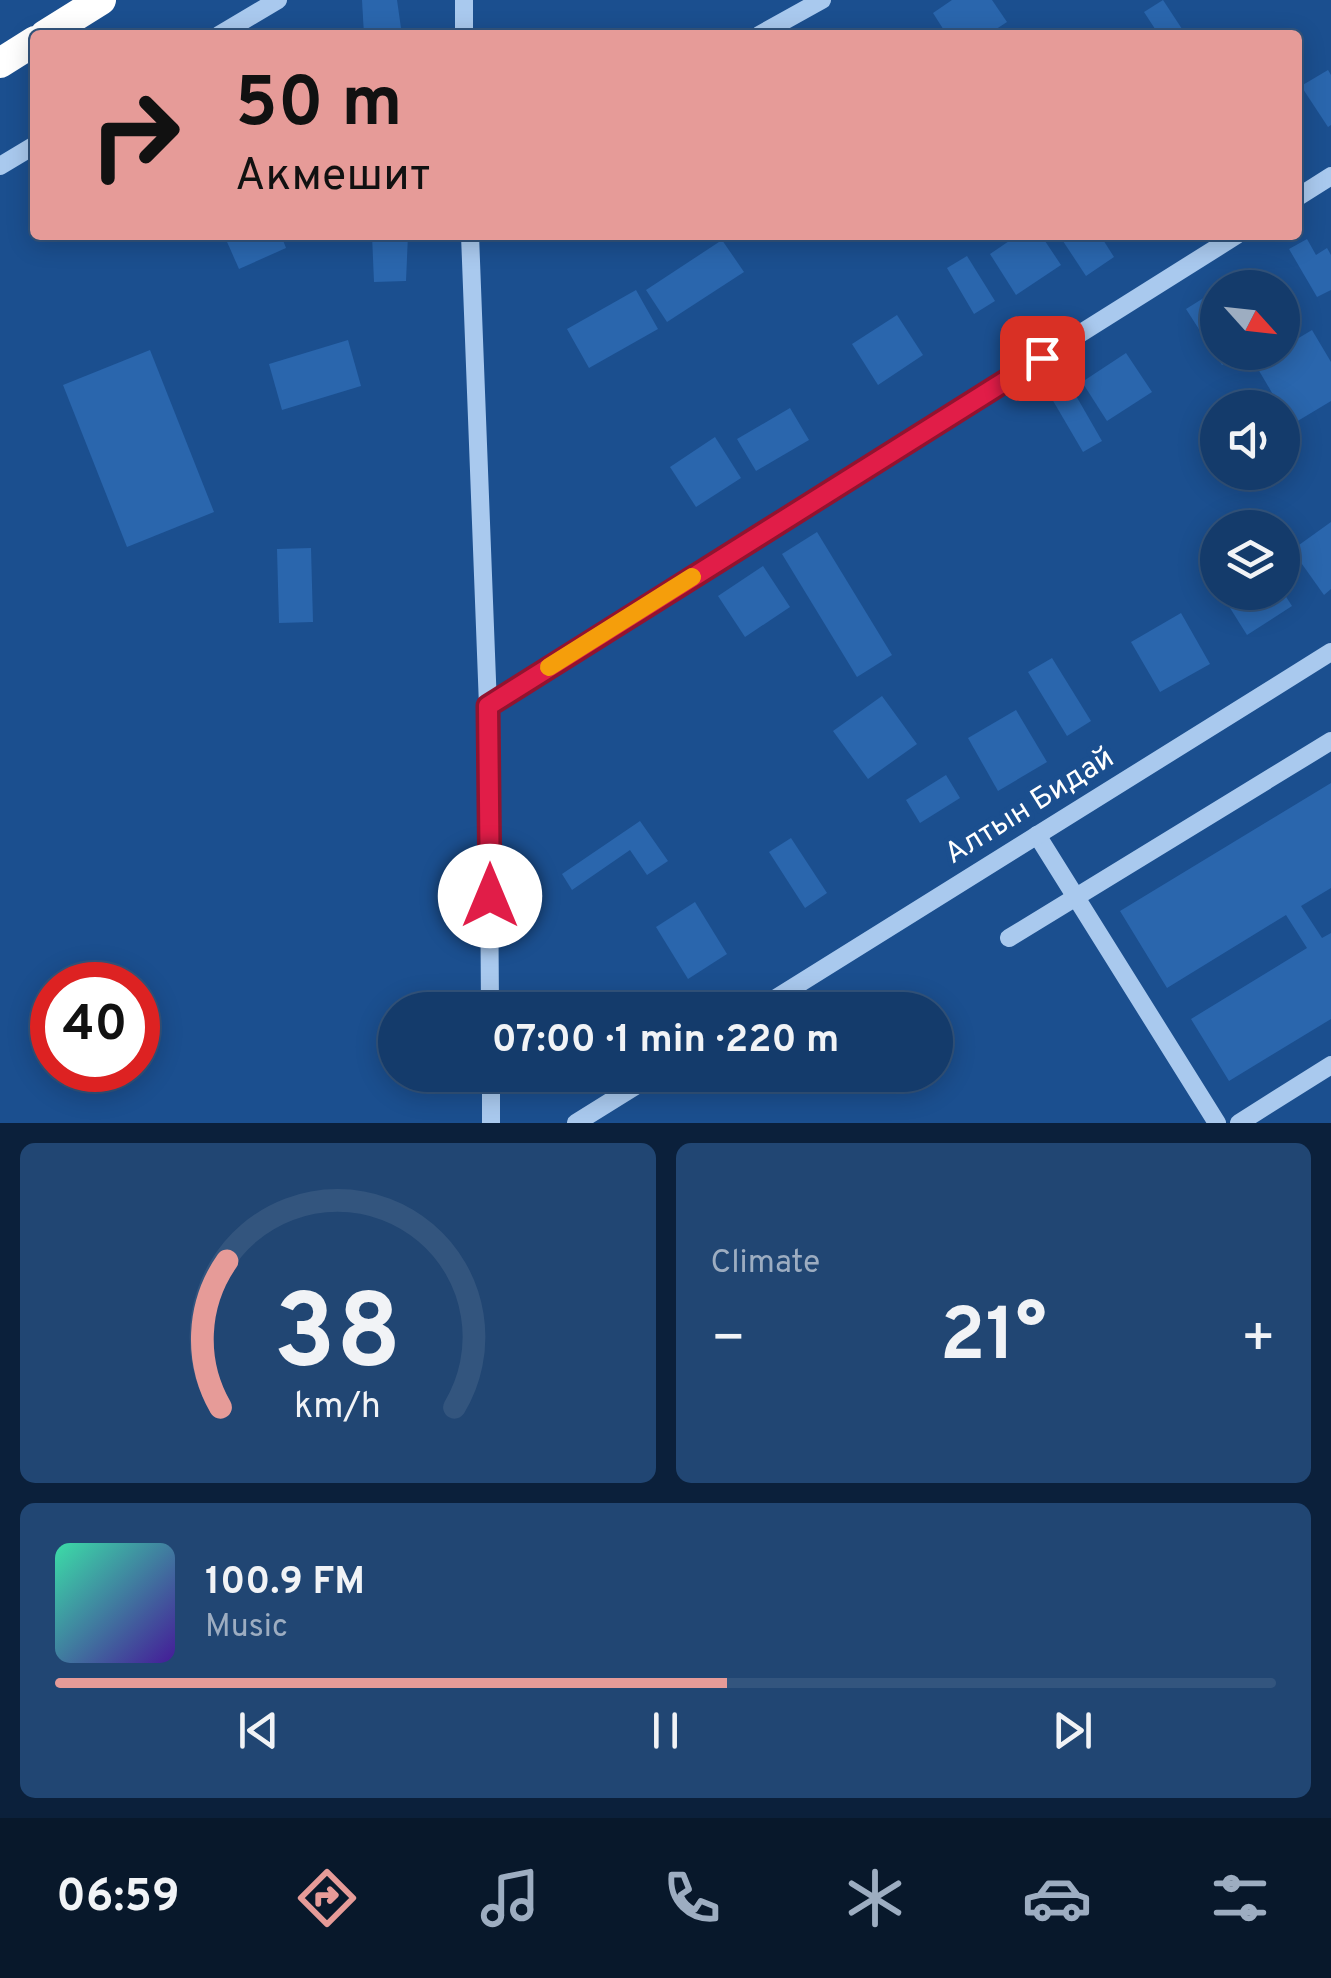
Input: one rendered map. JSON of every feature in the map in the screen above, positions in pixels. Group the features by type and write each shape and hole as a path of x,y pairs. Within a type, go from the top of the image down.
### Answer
{"highway":[{"path":"53,30 101,0"},
{"path":"0,63 30,44"}],"street":[{"path":"227,30 278,0"},
{"path":"464,0 464,30"},
{"path":"768,30 822,0"},
{"path":"0,166 30,148"},
{"path":"1302,194 1331,176"},
{"path":"470,240 488,706 490,992"},
{"path":"488,706 1229,240"},
{"name":"Алтын Бидай","path":"786,992 1331,652"},
{"path":"1009,938 1331,741"},
{"path":"1038,835 1217,1123"},
{"path":"1238,1123 1331,1065"},
{"path":"491,1092 491,1123"},
{"path":"576,1123 626,1092"}],"building":[{"path":"362,0 397,0 401,30 364,30"},
{"path":"952,0 992,0 1007,22 995,30 944,30 933,13"},
{"path":"1163,0 1183,30 1156,30 1144,12"},
{"path":"1328,70 1331,125 1328,127 1302,85"},
{"path":"1307,239 1316,255 1327,248 1331,255 1331,290 1317,297 1289,249"},
{"path":"226,240 283,240 286,248 239,269"},
{"path":"372,240 408,240 406,281 374,282"},
{"path":"722,240 744,272 667,322 646,290"},
{"path":"1011,240 1044,240 1061,265 1016,295 990,254"},
{"path":"1062,240 1103,240 1114,257 1086,276"},
{"path":"967,256 995,301 974,314 947,268"},
{"path":"636,290 658,329 589,368 567,329"},
{"path":"1200,300 1200,331 1186,309"},
{"path":"897,315 923,355 878,385 852,344"},
{"path":"1312,330 1331,362 1331,401 1300,420 1300,390 1270,390 1259,370 1300,370 1300,337"},
{"path":"348,340 361,386 282,410 269,364"},
{"path":"150,350 214,512 127,547 63,385"},
{"path":"1126,353 1152,392 1107,421 1082,382"},
{"path":"1071,387 1102,441 1083,452 1052,399"},
{"path":"790,408 809,440 756,471 737,439"},
{"path":"715,437 741,478 696,507 670,467"},
{"path":"1331,522 1331,589 1324,595 1300,561 1300,544"},
{"path":"817,532 892,655 857,677 782,554"},
{"path":"311,548 313,622 279,623 277,549"},
{"path":"763,566 790,607 745,637 718,596"},
{"path":"1231,610 1286,610 1247,635"},
{"path":"1181,613 1210,664 1160,692 1131,642"},
{"path":"1052,658 1091,721 1067,736 1028,672"},
{"path":"882,696 917,744 868,779 833,731"},
{"path":"1016,710 1047,762 998,791 968,738"},
{"path":"946,775 960,798 920,823 906,800"},
{"path":"1331,783 1331,888 1301,906 1322,938 1331,933 1331,1019 1229,1081 1191,1019 1307,948 1286,915 1167,988 1120,911"},
{"path":"640,821 668,861 647,875 630,850 572,890 562,874"},
{"path":"791,838 827,893 805,908 769,852"},
{"path":"695,902 727,954 688,979 656,927"}],"slow traffic":[{"path":"549,667 692,577"}],"route":[{"path":"490,896 488,706 1042,358"}]}
